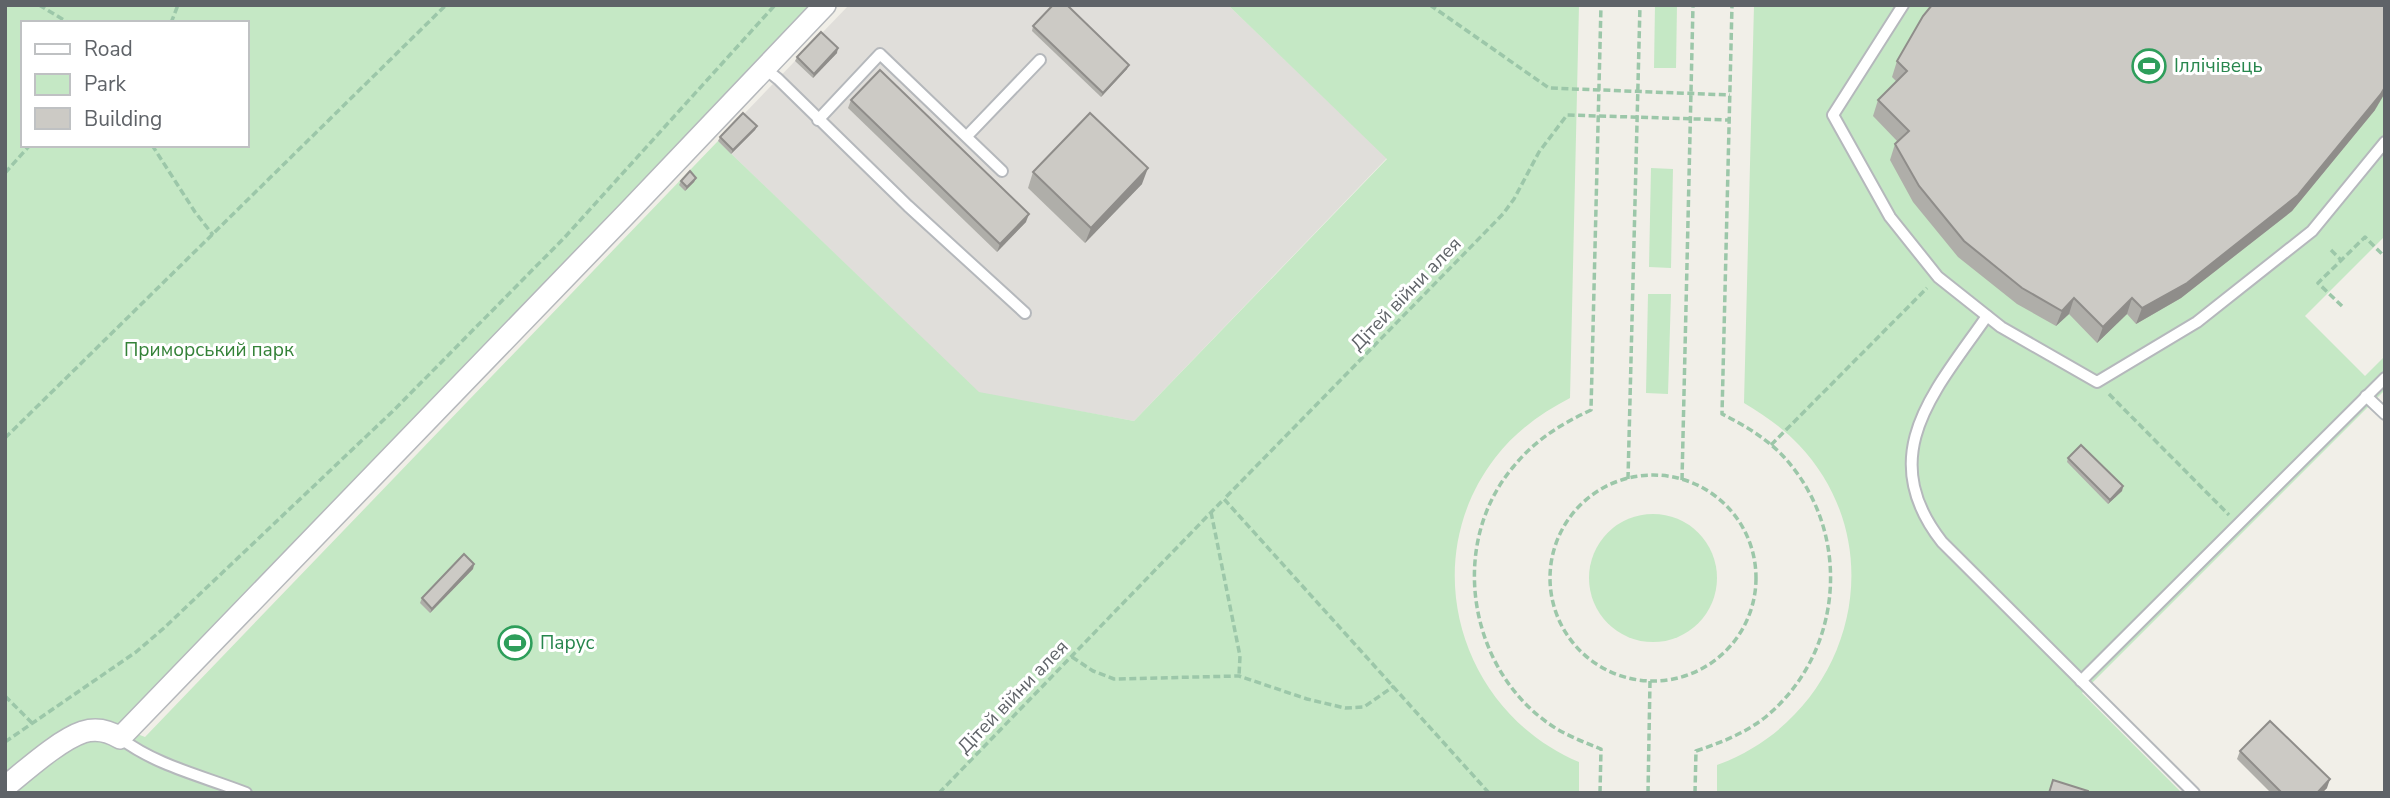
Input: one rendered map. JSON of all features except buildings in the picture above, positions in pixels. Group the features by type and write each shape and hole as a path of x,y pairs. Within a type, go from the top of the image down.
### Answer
{"street":[{"path":"5,788 46,755 81,733 100,730 120,738 825,5"}],"lane":[{"path":"1903,5 1833,115 1890,217 1938,277 2001,327 2097,383 2197,322 2312,231 2385,142"},
{"path":"818,120 880,54 1002,171"},
{"path":"967,136 1040,60"},
{"path":"764,68 1025,313"},
{"path":"1987,316 1921,414 1912,447 1913,481 1917,498 1931,529 1942,542 2194,793"},
{"path":"2081,681 2385,378"},
{"path":"2366,396 2385,414"},
{"path":"120,738 138,752 157,761 246,793"}],"path":[{"path":"39,5 66,21"},
{"path":"5,438 446,5"},
{"path":"5,741 136,652 394,410 565,237 775,5"},
{"path":"1430,5 1549,88 1730,95"},
{"path":"1600,793 1601,749 1556,728 1536,713 1504,676 1491,655 1482,632 1474,583 1475,558 1487,510 1512,467 1548,433 1591,410 1601,5"},
{"path":"1628,479 1640,5"},
{"path":"1682,480 1693,5"},
{"path":"1695,793 1696,751 1742,733 1781,703 1797,684 1821,640 1831,592 1828,543 1821,519 1799,475 1771,445 1744,425 1722,414 1732,5"},
{"name":"Дітей війни алея","path":"939,793 1503,214 1539,152 1567,115 1598,116"},
{"path":"1598,116 1729,120"},
{"path":"5,173 28,147"},
{"path":"153,147 188,202 213,235"},
{"path":"2342,306 2318,283 2365,236 2385,257"},
{"path":"2331,250 2341,260"},
{"path":"1771,445 1938,277"},
{"path":"2097,383 2239,524"},
{"path":"1655,475 1682,480 1721,501 1743,529 1754,563 1756,581 1749,616 1730,646 1717,659 1685,676 1650,681 1615,674 1585,655 1562,627 1551,593 1552,557 1565,524 1588,498 1603,488 1628,479 1655,475"},
{"path":"1224,499 1489,793"},
{"path":"1211,512 1240,656 1239,676"},
{"path":"1072,657 1093,671 1114,679 1239,676 1307,699 1345,708 1364,707 1394,686"},
{"path":"1648,793 1650,681"},
{"path":"5,696 32,723"}],"shaded area":[{"path":"849,5 1228,5 1387,158 1134,421 979,393 718,141"}],"green space":[{"name":"Приморський парк","path":"5,5 823,5 127,730 145,737 718,141 979,392 1134,421 1387,159 1228,5 1579,5 1570,398 1529,424 1495,458 1471,499 1458,542 1455,587 1462,630 1479,671 1504,708 1538,739 1579,762 1579,793 5,793"},
{"path":"1655,5 1677,5 1676,68 1654,68"},
{"path":"1754,5 2385,5 2385,236 2305,316 2365,376 2385,356 2385,390 2082,693 2182,793 1717,793 1717,765 1762,742 1799,710 1827,670 1845,626 1851,580 1847,533 1829,487 1793,439 1744,403"},
{"path":"1651,168 1673,169 1671,268 1649,267"},
{"path":"1648,294 1671,294 1668,394 1646,393"},
{"path":"1653,514 1677,519 1698,533 1712,554 1717,578 1712,602 1698,623 1677,637 1653,642 1629,637 1608,623 1594,602 1589,578 1594,554 1608,533 1629,519"}],"place":[{"name":"Іллічівець","path":"2149,66"},
{"name":"Парус","path":"515,643"}]}
